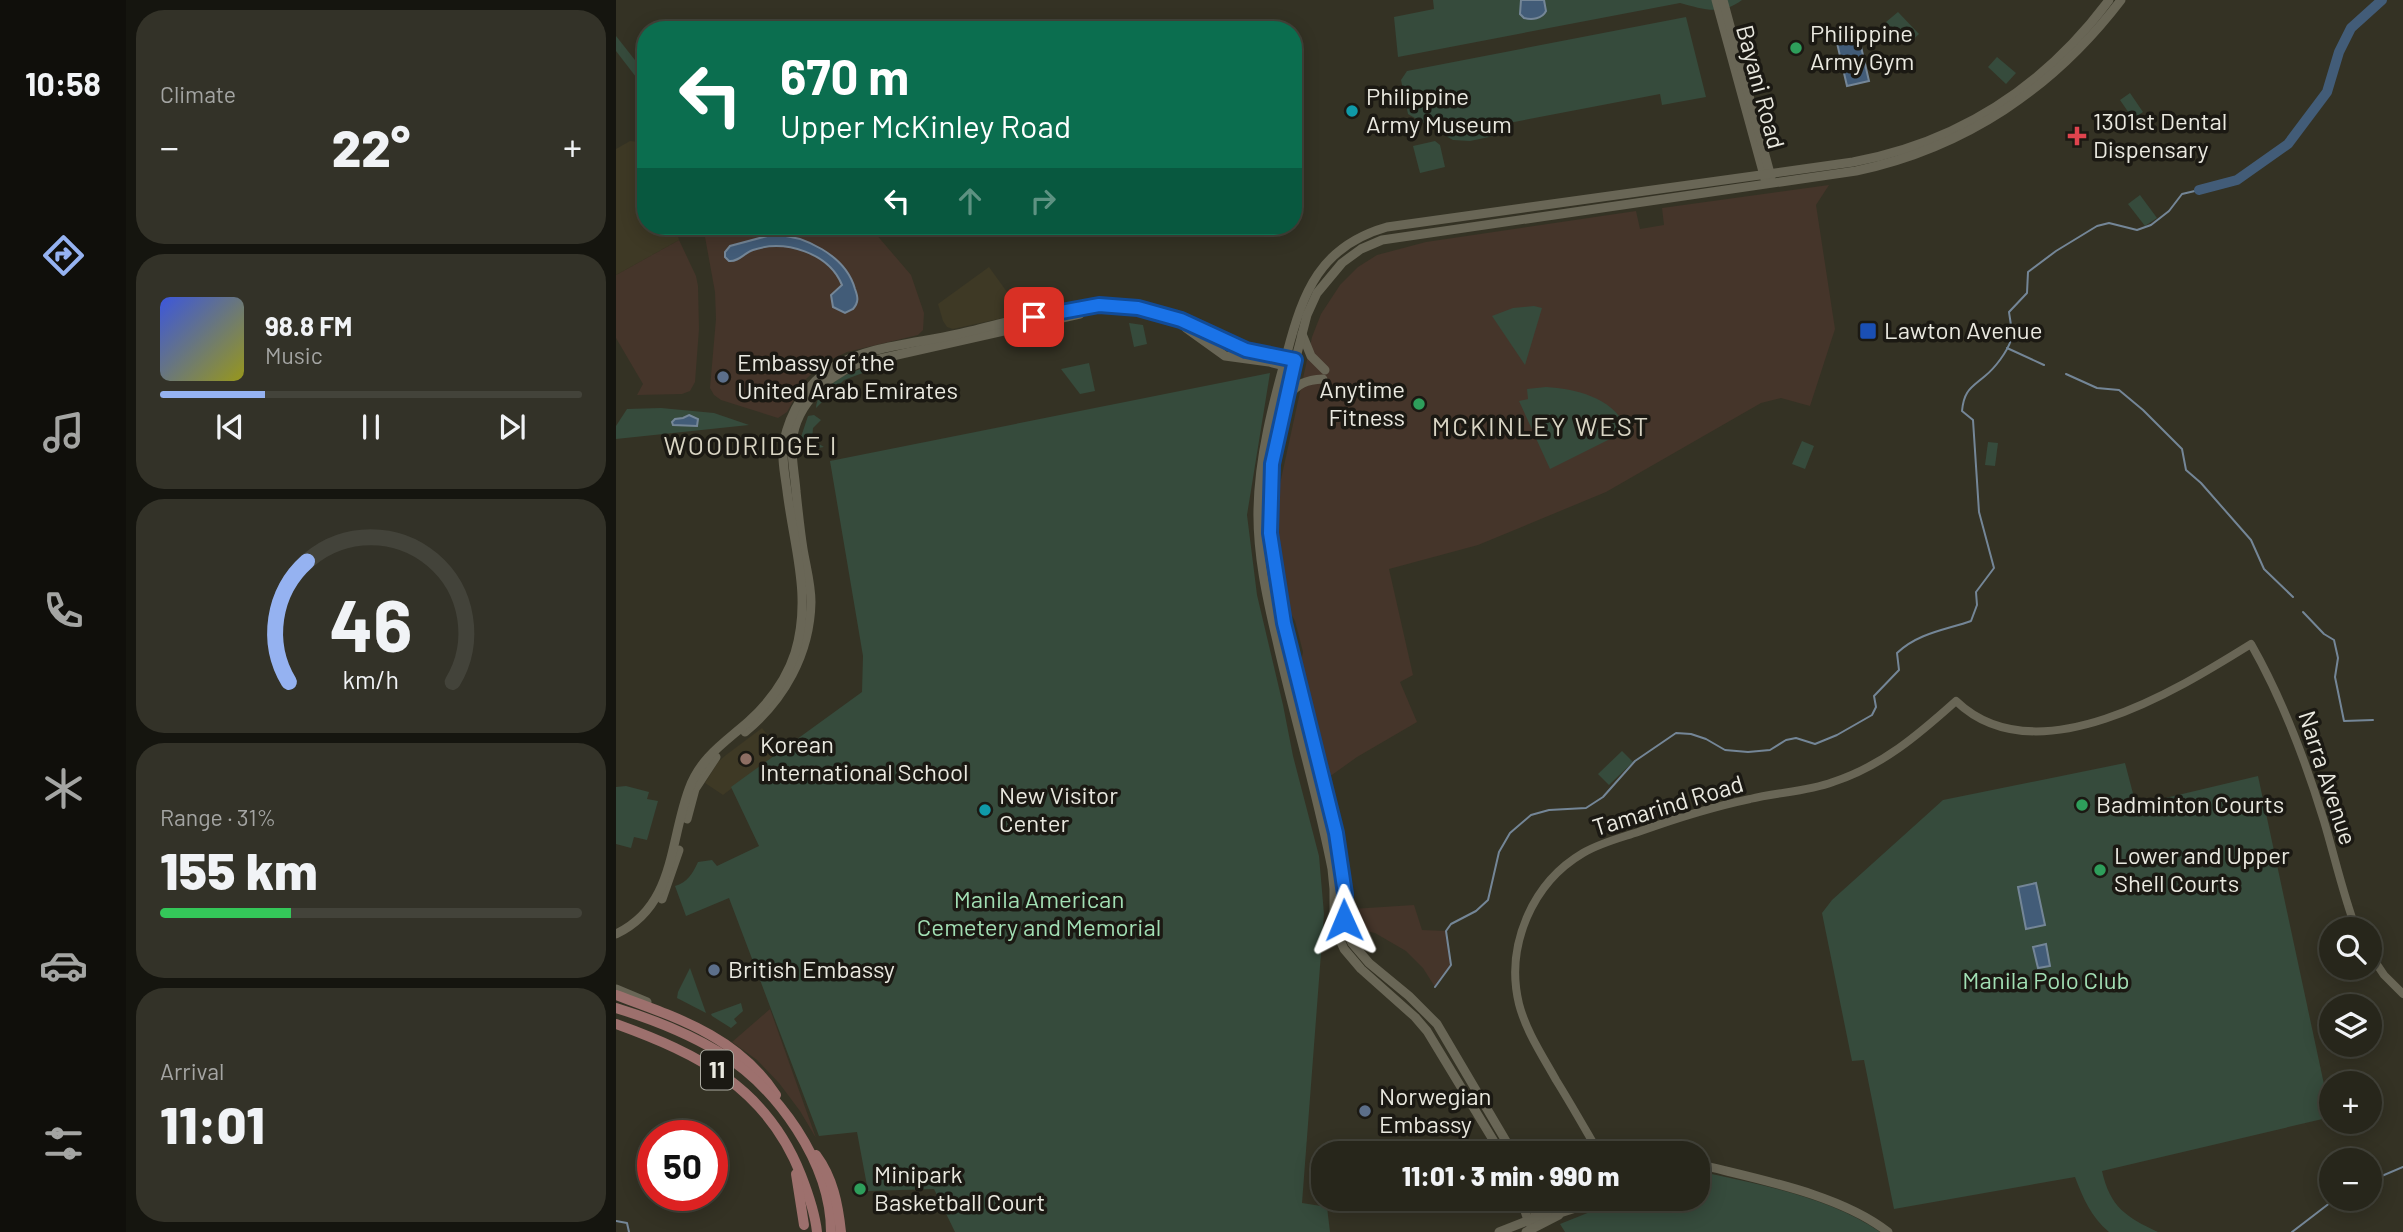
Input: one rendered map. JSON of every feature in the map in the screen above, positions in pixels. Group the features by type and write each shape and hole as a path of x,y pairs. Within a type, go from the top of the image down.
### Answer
{"main road":[{"name":"Bayani Road","path":"1716,0 1746,92"},
{"name":"Bayani Road","path":"1723,0 1768,179"},
{"path":"1506,1141 1437,1024 1361,955 1352,943 1345,924 1345,894 1336,833 1284,623 1270,533 1272,464 1289,363 1298,311 1313,281 1342,250 1374,231 1387,227 1745,177 1768,179 1786,172 1883,155 1938,137 2018,93 2075,40 2109,0"},
{"path":"1494,1141 1427,1031 1343,949 1334,926 1332,869 1272,620 1258,512 1262,464 1289,363 1314,299 1331,275 1357,252 1382,240 1768,179 1856,171 1896,162 1979,127 2023,99 2081,49 2121,0"},
{"path":"1745,177 1754,169 1762,153 1786,172"},
{"path":"616,934 633,925 652,907 695,775 707,758 765,715 780,698 799,661 806,636 811,595 792,446 802,413 816,391 848,368 871,360 1105,310 1142,314 1169,321 1194,332 1225,356 1289,363"},
{"path":"1283,408 1296,386 1324,374 1311,356 1302,332"},
{"path":"616,941 636,930 659,907 672,873 695,789 711,762 738,734"},
{"path":"616,989 718,1037 743,1056 763,1077 790,1119"},
{"path":"616,995 677,1017"},
{"name":"11","path":"616,1008 680,1031 721,1053 755,1081 790,1119 806,1142 819,1174 832,1232"},
{"name":"11","path":"616,1024 674,1047 710,1065 747,1093 773,1122 792,1151 809,1198 817,1232"},
{"path":"806,1142 828,1172 841,1232"},
{"path":"792,1151 805,1228"},
{"path":"1710,1167 1824,1198 1858,1212 1888,1232"},
{"path":"1528,1211 1532,1218"},
{"path":"1532,1211 1533,1231 1563,1213"},
{"path":"1499,1232 1532,1218 1569,1211"}],"street":[{"name":"Narra Avenue","path":"1956,701 1974,717 2010,729 2036,731 2079,725 2103,719 2160,697 2251,644 2284,708 2304,760 2351,917"},
{"name":"Tamarind Road","path":"1592,1141 1534,1042 1519,1003 1515,960 1519,938 1536,898 1555,875 1584,852 1606,843 1751,798 1830,784 1866,769 1912,740 1956,701"},
{"path":"2382,972 2403,994"}],"shaded area":[{"path":"630,141 637,142 637,235 678,235 679,240 616,275 616,149"},
{"name":"MCKINLEY WEST","path":"1829,185 1816,205 1835,329 1810,406 1781,398 1761,403 1606,492 1478,545 1389,569 1413,675 1400,682 1417,722 1357,757 1329,777 1301,662 1303,652 1290,612 1278,529 1278,493 1312,337 1321,314 1340,285 1358,267 1377,255 1426,242 1636,211 1640,229 1664,225 1662,208"},
{"path":"705,235 877,235 911,275 924,313 923,330 918,335 847,352 822,364 805,380 787,412 778,418 721,400 710,388 716,319 715,292"},
{"path":"679,240 698,286 699,329 695,382 690,391 682,394 637,395 643,384 616,338 616,275"},
{"path":"989,267 1007,292 1012,316 953,329 947,327 938,304"},
{"name":"Korean International School","path":"762,728 780,751 723,795 705,783 718,762"},
{"path":"1414,905 1422,930 1446,931 1451,965 1435,987 1423,968 1406,951 1375,933 1361,930 1352,909"},
{"path":"770,1009 816,1138 779,1083 757,1060 732,1042"}],"green space":[{"path":"1433,0 1742,0 1719,10 1680,3 1398,57 1394,17 1434,9"},
{"path":"1898,12 1919,34 1907,45 1886,22"},
{"path":"1686,17 1706,97 1662,105 1660,94 1493,126 1494,136 1470,141 1453,140 1408,114 1401,80 1407,71"},
{"path":"616,36 637,63 637,78 616,51"},
{"path":"1997,57 2016,73 2006,84 1988,67"},
{"path":"2130,93 2143,112 2133,119 2120,100"},
{"path":"1435,141 1440,145 1445,167 1420,173 1413,146"},
{"path":"2140,195 2157,218 2145,226 2128,204"},
{"path":"1513,308 1542,308 1525,365 1492,316"},
{"path":"1129,323 1143,325 1147,344 1134,347"},
{"path":"1089,363 1095,391 1080,394 1061,369"},
{"path":"867,367 868,371 844,380 816,408 822,393 835,381"},
{"name":"Manila American Cemetery and Memorial","path":"1270,373 1247,515 1257,595 1293,756 1319,856 1324,914 1302,1203 1311,1204 1311,1211 1327,1211 1330,1232 955,1232 934,1189 868,1191 857,1132 819,1136 729,898 686,916 675,886 689,877 698,862 712,860 717,866 759,846 731,787 862,692 863,656 830,461"},
{"path":"1546,387 1569,390 1602,401 1619,416 1625,426 1622,433 1550,469 1519,401 1528,399 1527,389"},
{"path":"661,408 714,413 749,425 616,439 616,426 627,409"},
{"path":"814,415 821,420 813,428 812,440 824,447 811,449 801,437 808,416"},
{"path":"1802,441 1814,446 1805,469 1792,464"},
{"path":"1988,442 1998,443 1995,466 1985,465"},
{"path":"1622,751 1633,762 1609,785 1598,774"},
{"name":"Manila Polo Club","path":"2125,763 2136,805 2258,776 2321,1071 2319,1071 2319,1120 2102,1171 2110,1194 2121,1209 2128,1216 2158,1232 2109,1232 2092,1214 2075,1177 1894,1209 1864,1060 1852,1061 1822,913 1832,900 1943,800"},
{"path":"626,786 649,792 647,799 658,801 647,840 634,837 631,848 616,844 616,787"},
{"path":"690,968 706,1013 677,998"},
{"path":"741,1003 743,1011 734,1019 737,1023 731,1028 711,1014"},
{"path":"1710,1174 1816,1201 1880,1232 1565,1232 1560,1224 1592,1211 1710,1211"}],"water":[{"path":"1521,0 1544,0 1546,11 1536,18 1524,18 1520,14"},
{"path":"1859,38 1869,81 1847,86 1837,43"},
{"path":"771,235 797,238 810,243 843,266 855,289 857,299 853,309 845,313 833,307 831,295 842,285 827,264 805,251 779,246 765,247 733,261 725,257 730,246"},
{"path":"689,415 698,419 697,426 673,425 675,419"},
{"path":"2036,883 2045,925 2026,929 2018,887"},
{"path":"2046,944 2050,966 2038,968 2033,947"}],"waterway":[{"path":"2199,190 2237,180 2288,144 2327,92 2339,52 2351,28 2382,0"},
{"path":"1435,987 1451,965 1446,931 1451,924 1476,911 1488,900 1499,852 1510,833 1531,815 1549,810 1586,808 1603,797 1635,761 1676,733 1706,739 1725,750 1748,752 1770,750 1786,740 1796,738 1815,744 1837,735 1872,715 1876,707 1874,696 1899,670 1897,653 1905,646 1923,636 1971,621 1977,605 1976,592 1994,568 1979,512 1973,420 1962,411 1963,404 1969,390 1993,369 2009,345 2012,333 2009,312 2027,293 2028,272 2097,226 2109,223 2137,230 2151,225 2169,211 2182,194 2199,190"},
{"path":"2007,348 2044,365"},
{"path":"2066,374 2097,388 2119,390 2143,410 2182,449 2186,470 2201,483 2251,540 2264,569 2293,597"},
{"path":"2303,612 2324,634 2334,640 2338,658 2335,677 2344,721 2373,720"},
{"path":"2382,1176 2403,1167"},
{"path":"2292,1232 2319,1211"},
{"path":"616,1221 627,1223 629,1232"}],"place":[{"name":"Philippine Army Gym","path":"1796,48"},
{"name":"Philippine Army Museum","path":"1352,111"},
{"name":"1301st Dental Dispensary","path":"2077,136"},
{"name":"Lawton Avenue","path":"1868,331"},
{"name":"Embassy of the United Arab Emirates","path":"723,377"},
{"name":"Anytime Fitness","path":"1419,404"},
{"name":"Korean International School","path":"746,759"},
{"name":"Badminton Courts","path":"2082,805"},
{"name":"New Visitor Center","path":"985,810"},
{"name":"Lower and Upper Shell Courts","path":"2100,870"},
{"name":"British Embassy","path":"714,970"},
{"name":"Norwegian Embassy","path":"1365,1111"},
{"name":"Minipark Basketball Court","path":"860,1189"}],"district":[{"name":"MCKINLEY WEST","path":"1541,427"},
{"name":"WOODRIDGE I","path":"751,446"}],"route":[{"path":"1034,317 1099,305 1138,308 1181,320 1246,350 1295,360 1272,464 1270,533 1284,623 1336,833 1345,894 1344,920"}]}
